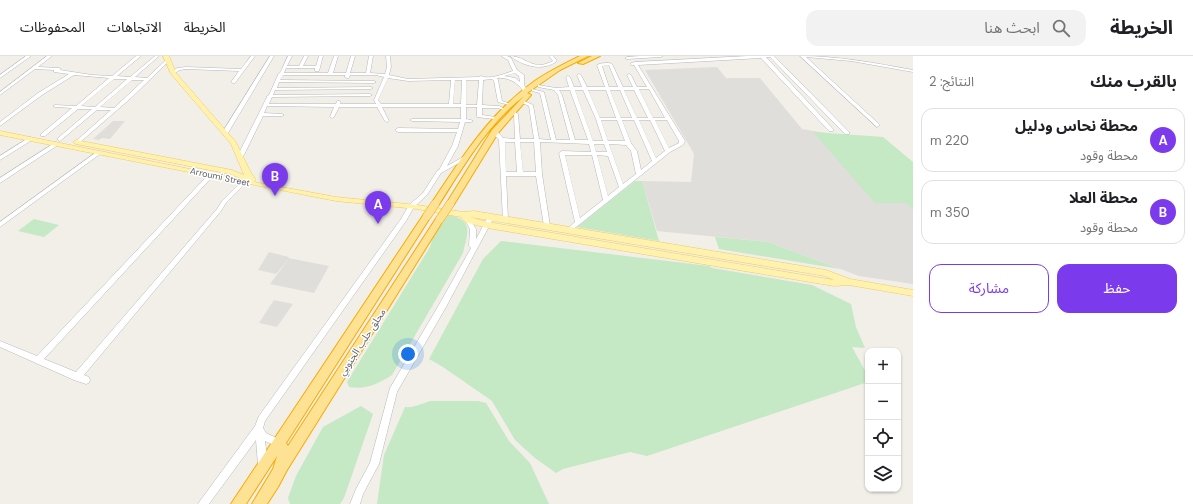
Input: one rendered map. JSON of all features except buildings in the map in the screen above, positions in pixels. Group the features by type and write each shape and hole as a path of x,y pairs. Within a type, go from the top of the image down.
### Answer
{"highway":[{"name":"محلق حلب الجنوبي","path":"238,504 456,171 503,105 523,88 557,69 585,56"},
{"name":"محلق حلب الجنوبي","path":"259,504 495,132 512,111 537,88 575,66 597,56"},
{"path":"278,443 284,452 283,465"}],"main road":[{"path":"167,58 173,73 234,143 241,155 245,171 253,181"},
{"name":"Arroumi Street","path":"0,128 29,137 42,135 98,153 267,187"},
{"name":"Arroumi Street","path":"0,133 58,141 78,142 232,172 267,187"},
{"path":"267,187 336,199 411,206 834,283 848,282"},
{"path":"489,221 505,219 826,273 848,282 913,293"}],"street":[{"path":"0,78 29,56"},
{"path":"0,88 42,56"},
{"path":"0,94 50,56"},
{"path":"42,135 139,56"},
{"path":"0,181 58,141 156,56"},
{"path":"233,82 253,56"},
{"path":"225,133 272,56"},
{"path":"241,155 276,81 290,56"},
{"path":"300,67 306,56"},
{"path":"316,74 321,56"},
{"path":"330,74 336,56"},
{"path":"332,117 344,88 353,56"},
{"path":"368,74 371,56"},
{"path":"387,121 377,105 376,100 384,85 389,61 388,56"},
{"path":"503,56 510,58 512,67 524,77 523,88"},
{"path":"512,56 528,66 549,65 555,61 551,56"},
{"path":"628,58 661,56"},
{"path":"678,56 682,60"},
{"path":"762,56 831,130"},
{"path":"569,230 668,150 681,144 682,141 634,63 769,56"},
{"path":"772,56 847,133"},
{"path":"802,56 877,125"},
{"path":"806,56 851,60 913,72"},
{"path":"78,142 147,79 167,58"},
{"path":"639,174 634,151 628,143 599,65 610,64 655,161"},
{"path":"284,67 317,67"},
{"path":"34,68 59,68 56,71 74,74 147,79"},
{"path":"173,73 179,69 186,68 242,70"},
{"path":"496,77 517,71"},
{"path":"0,124 40,94 74,74"},
{"path":"280,74 368,74 408,80 496,77 513,79 523,88"},
{"path":"578,75 598,119 605,143 622,188"},
{"path":"629,75 668,150"},
{"path":"481,77 479,116 494,118"},
{"path":"265,104 414,106 503,105 496,77"},
{"path":"568,77 591,142 606,201"},
{"path":"203,504 258,429 262,419 377,258 411,206 424,194 442,170 455,146 463,121 462,106 464,78"},
{"path":"451,106 453,79"},
{"path":"276,81 374,82"},
{"path":"273,89 372,88"},
{"path":"537,88 650,88"},
{"path":"537,88 542,92 550,116 554,141"},
{"path":"556,89 560,95 573,142"},
{"path":"269,96 370,95"},
{"path":"522,101 530,105 537,141 539,174 547,226"},
{"path":"55,106 115,109"},
{"path":"411,130 414,106"},
{"path":"426,120 428,106"},
{"path":"440,106 440,120"},
{"path":"512,111 516,114 520,174"},
{"path":"261,114 282,115"},
{"path":"598,119 668,119"},
{"path":"412,120 471,121"},
{"path":"398,130 460,130"},
{"path":"495,132 502,140 505,219"},
{"path":"0,158 29,137"},
{"path":"502,140 628,143"},
{"path":"0,225 98,153"},
{"path":"578,223 562,153 610,154"},
{"path":"442,170 465,158"},
{"path":"442,170 456,171"},
{"path":"504,174 539,174"},
{"path":"38,360 211,175"},
{"path":"77,377 219,210 224,202 244,182"},
{"path":"466,217 473,229 474,237 470,252"},
{"path":"355,504 359,492 374,464 393,390 443,305 470,252 489,221"},
{"path":"0,344 86,380"},
{"path":"258,429 263,436 278,443"},
{"path":"258,429 262,450 262,467"}],"shaded area":[{"path":"717,67 726,78 760,78 802,129 843,136 913,210 913,284 859,276 768,242 657,231 642,181 691,182 694,154 645,70"},
{"path":"113,121 125,121 110,139 93,139"},
{"path":"269,252 289,257 288,258 329,266 314,293 270,284 288,260 276,274 258,270"},
{"path":"274,300 293,304 277,327 259,323"}],"green space":[{"path":"813,132 883,137 913,162 913,210 906,203 875,203"},
{"path":"635,181 642,181 659,241 577,227"},
{"path":"448,215 462,220 467,228 463,253 392,375 371,386 360,388 349,387 347,382"},
{"path":"34,219 59,225 44,237 18,231"},
{"path":"715,237 768,242 840,269 719,249"},
{"path":"501,241 709,266 712,268 812,285 851,304 856,327 865,348 852,347 865,371 865,383 647,456 630,452 563,469 556,473 535,458 515,440 492,401 429,359 483,259"},
{"path":"431,401 478,401 486,403 509,441 530,463 549,504 377,504 384,455 405,407 415,406"},
{"path":"361,406 373,414 344,498 340,504 290,504 288,498 296,476 323,427"}],"place":[{"name":"محطة العلا","path":"275,196"},
{"name":"محطة نحاس ودليل","path":"378,224"}]}
